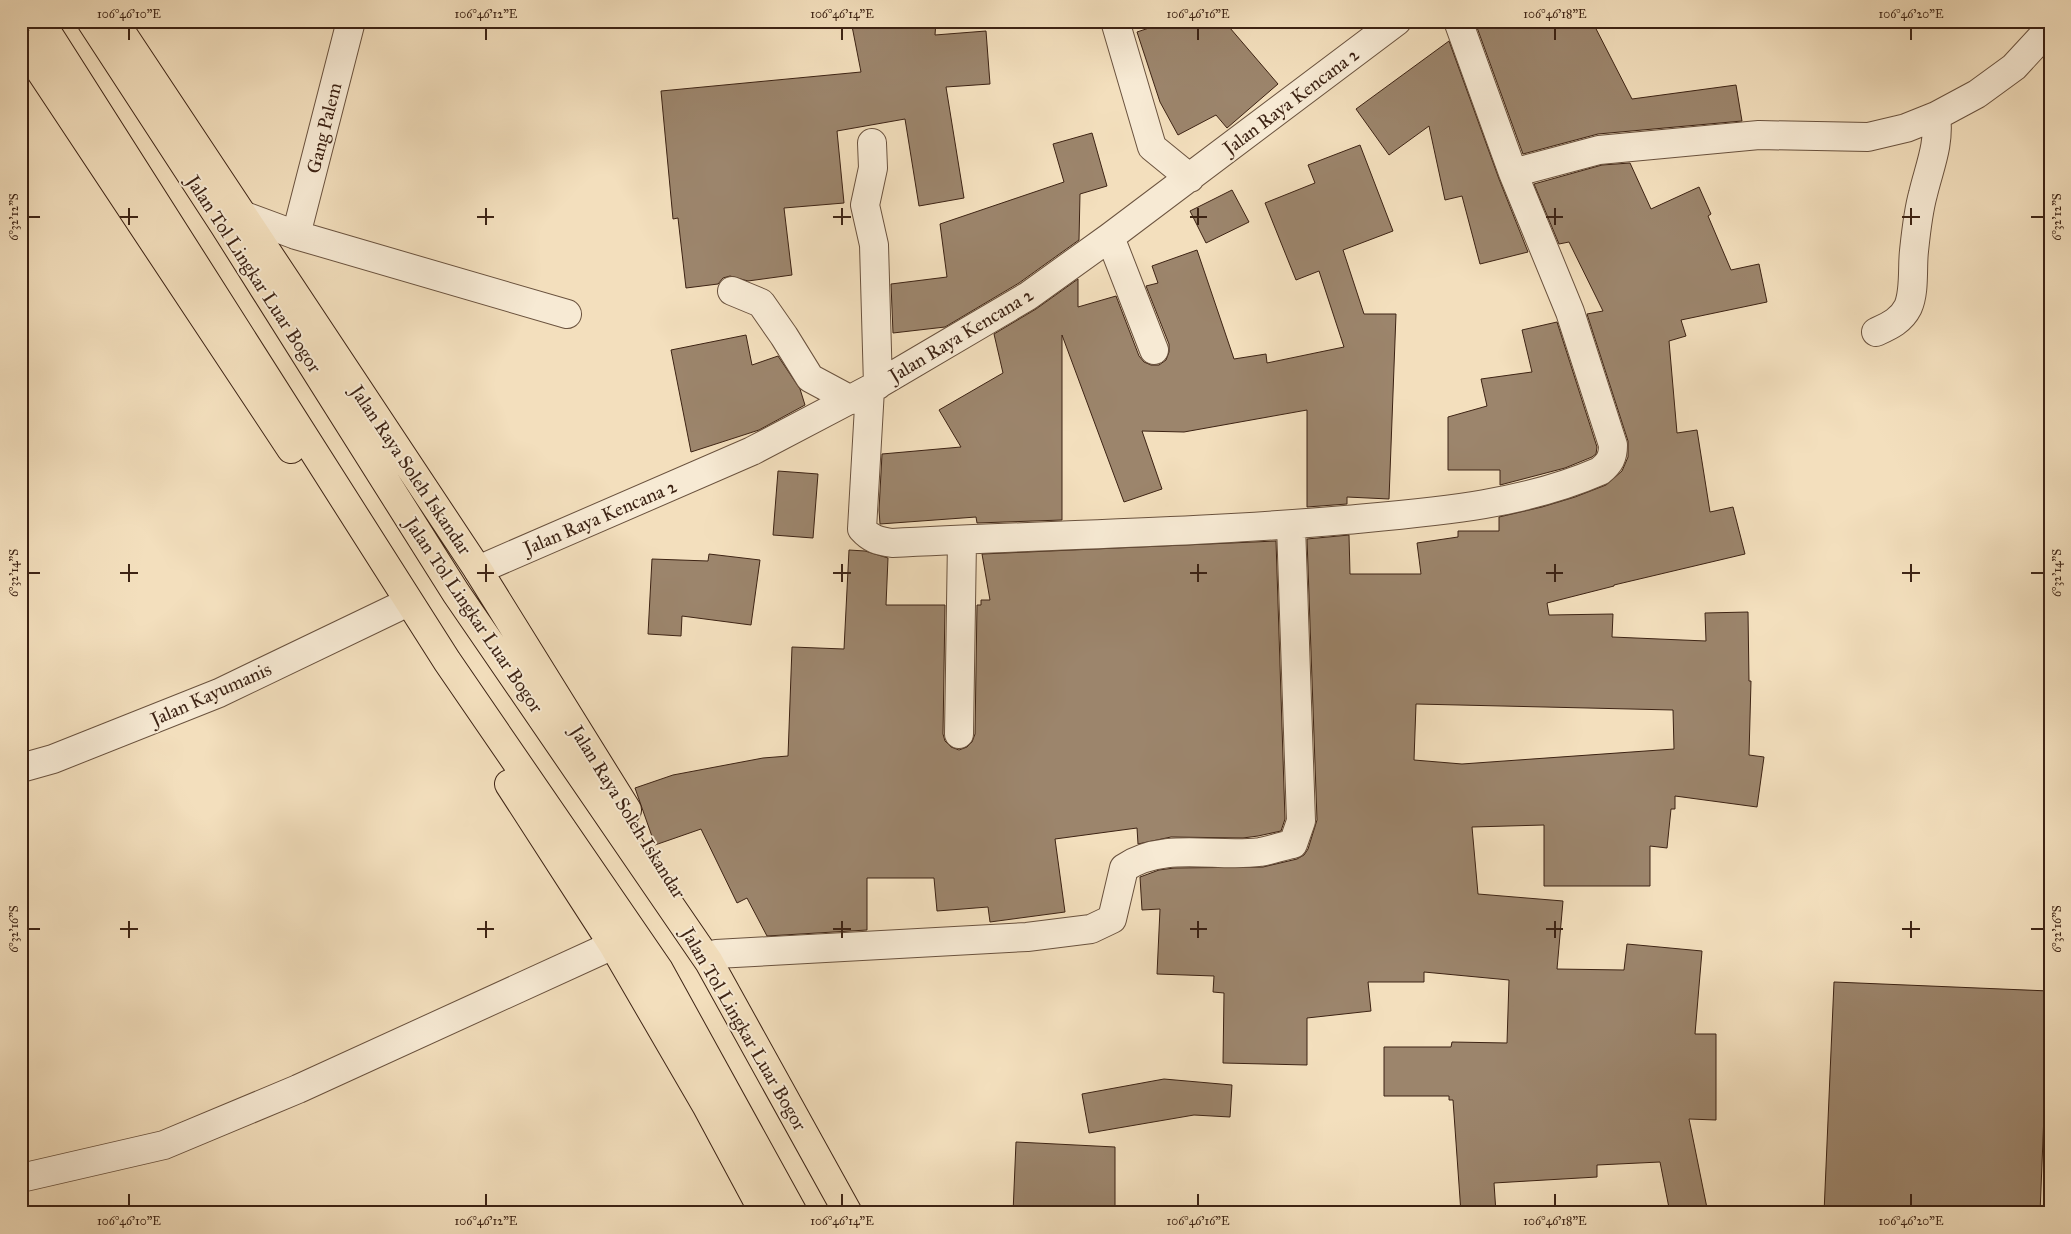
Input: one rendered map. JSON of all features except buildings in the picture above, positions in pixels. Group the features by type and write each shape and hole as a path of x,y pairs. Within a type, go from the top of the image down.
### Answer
{"highway":[{"path":"40,21 447,661 659,970 793,1213"},
{"name":"Jalan Tol Lingkar Luar Bogor","path":"91,21 224,225 456,593 710,962 848,1213"},
{"name":"Jalan Raya Soleh Iskandar","path":"114,21 478,570 716,954 862,1213"},
{"path":"21,42 396,608 613,945 706,1105 764,1213"}],"street":[{"name":"Gang Palem","path":"296,235 351,21"},
{"name":"Jalan Raya Kencana 2","path":"478,570 752,451 866,391 1028,296 1190,178 1397,21"},
{"path":"872,142 873,168 865,205 874,245 866,391 862,529 869,536 878,541 892,543 1291,525 1435,512 1510,500 1587,477 1600,471 1608,464 1612,456 1612,445 1570,312 1513,173 1458,21"},
{"path":"1120,23 1152,147 1190,178"},
{"path":"1513,173 1599,150 1760,136 1868,137 1906,128 1936,116 1977,94 2014,68 2050,28"},
{"path":"1876,332 1893,325 1904,314 1909,305 1914,250 1922,196 1936,146 1938,129 1936,116"},
{"path":"242,215 296,235 567,314"},
{"path":"1110,237 1154,350"},
{"path":"732,291 761,304 784,336 810,378 866,391"},
{"path":"716,954 1027,937 1091,929 1112,918 1124,868 1137,860 1177,852 1258,852 1293,844 1301,821 1291,525"},
{"path":"959,734 962,540"},
{"name":"Jalan Kayumanis","path":"21,768 53,760 219,693 396,608"},
{"path":"21,1178 164,1145 298,1088 613,945"}]}
